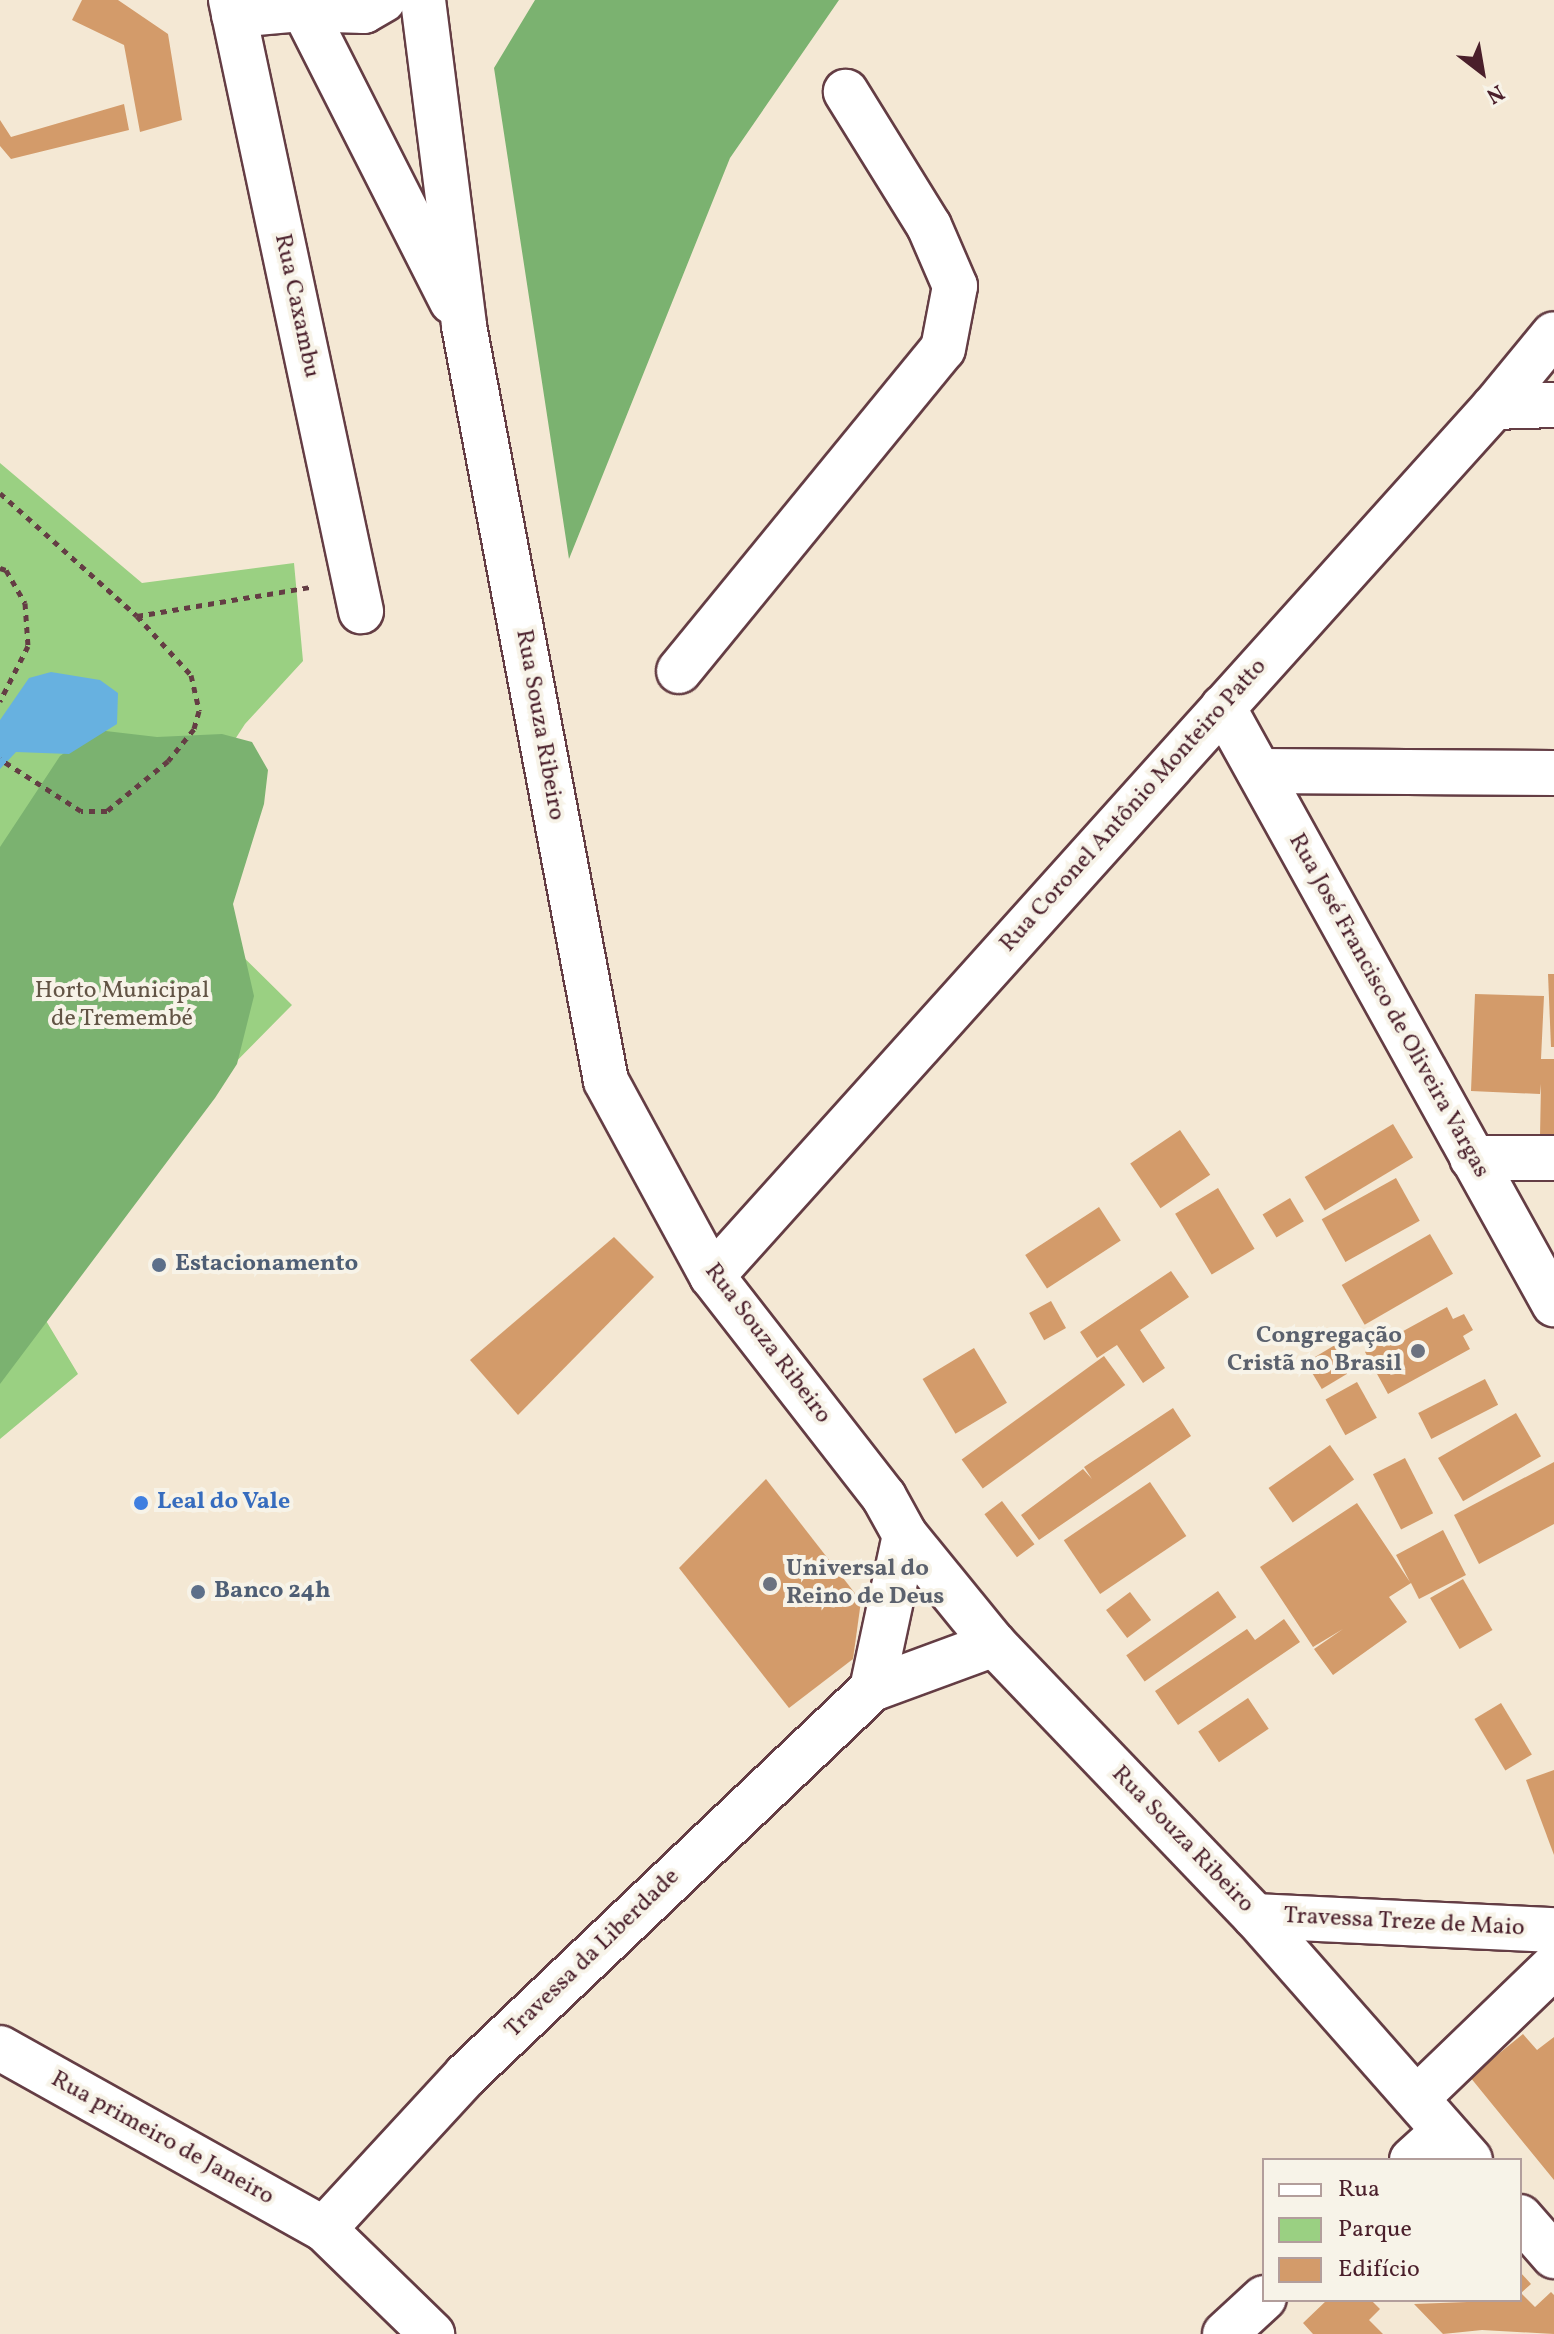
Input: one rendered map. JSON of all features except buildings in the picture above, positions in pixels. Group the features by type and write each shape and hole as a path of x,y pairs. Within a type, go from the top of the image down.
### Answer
{"street":[{"path":"232,7 300,5 364,11 383,0"},
{"path":"423,0 464,326"},
{"path":"300,5 464,326"},
{"name":"Rua Caxambu","path":"232,7 358,596"},
{"path":"679,671 943,349 955,286 929,226 846,92"},
{"name":"Rua Souza Ribeiro","path":"464,326 606,1081 712,1276 884,1497 905,1535 994,1644 1255,1916 1444,2129"},
{"name":"Rua Coronel Antônio Monteiro Patto","path":"712,1276 1494,407 1554,334"},
{"path":"1494,407 1554,405"},
{"name":"Rua José Francisco de Oliveira Vargas","path":"1223,707 1554,1304"},
{"path":"1259,771 1554,773"},
{"path":"1472,1158 1554,1158"},
{"path":"872,1689 905,1535"},
{"path":"872,1689 994,1644"},
{"name":"Travessa da Liberdade","path":"324,2229 466,2075 872,1689"},
{"name":"Travessa Treze de Maio","path":"1255,1916 1554,1930"},
{"path":"1414,2158 1444,2129 1554,1966"},
{"name":"Rua primeiro de Janeiro","path":"0,2048 324,2229"},
{"path":"1522,2219 1554,2256"},
{"path":"324,2229 432,2334"},
{"path":"1225,2334 1262,2300"}],"path":[{"path":"0,493 137,616 198,685 194,729 168,761 107,811 81,811 0,759"},
{"path":"0,568 6,570 25,603 28,646 0,701"},
{"path":"137,616 358,596"}],"green space":[{"path":"535,0 839,0 730,158 569,559 494,68"},
{"name":"Horto Municipal de Tremembé","path":"0,463 142,583 294,563 303,661 245,724 152,867 292,1005 21,1279 78,1374 0,1439"},
{"name":"Horto Municipal de Tremembé","path":"97,730 157,737 222,734 252,742 268,770 264,804 233,904 254,996 237,1064 215,1098 0,1384 0,847 60,756"}],"water":[{"path":"51,672 100,680 118,693 117,724 69,754 16,752 0,769 0,720 29,678"}],"place":[{"name":"Estacionamento","path":"159,1265"},
{"name":"Congregação Cristã no Brasil","path":"1418,1351"},
{"name":"Leal do Vale","path":"141,1503"},
{"name":"Universal do Reino de Deus","path":"770,1584"},
{"name":"Banco 24h","path":"198,1592"}]}
